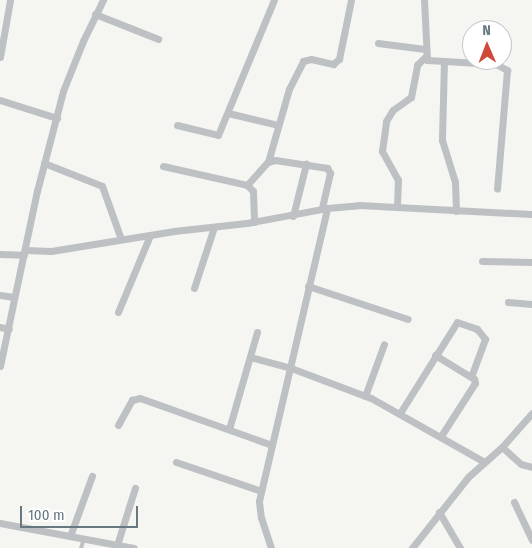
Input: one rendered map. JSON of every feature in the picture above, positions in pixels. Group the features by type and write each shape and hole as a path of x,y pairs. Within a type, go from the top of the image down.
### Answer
{"street":[{"path":"0,57 10,0"},
{"path":"0,366 44,163 56,118 67,79 103,0"},
{"path":"177,125 216,136 228,113 274,0"},
{"path":"247,185 268,162 289,89 303,61 311,59 334,64 339,59 351,0"},
{"path":"424,0 426,52 431,62 444,60 502,65 507,70 497,189"},
{"path":"95,14 158,39"},
{"path":"378,43 426,52"},
{"path":"397,207 398,180 382,151 386,120 393,110 411,97 418,66 426,52"},
{"path":"444,60 442,140 455,182 456,211"},
{"path":"0,100 56,118"},
{"path":"228,113 278,125"},
{"path":"268,162 279,160 329,170 325,209 292,368 261,491 259,509 271,548"},
{"path":"44,163 102,186 121,239"},
{"path":"293,216 306,164"},
{"path":"163,166 247,185 253,191 254,222"},
{"path":"0,254 51,251 121,239 254,222 325,209 397,207 532,214"},
{"path":"194,288 214,227"},
{"path":"118,312 150,235"},
{"path":"482,262 532,262"},
{"path":"308,286 408,319"},
{"path":"0,295 14,297"},
{"path":"508,302 532,304"},
{"path":"400,413 457,322 482,333 485,345 471,377"},
{"path":"0,327 9,329"},
{"path":"229,429 257,332"},
{"path":"365,396 384,344"},
{"path":"436,354 471,377 474,386 441,436"},
{"path":"250,357 292,368 365,396 400,413 483,461"},
{"path":"118,425 135,397 272,445"},
{"path":"412,548 439,512 483,461 502,447 532,413"},
{"path":"502,447 521,464 532,466"},
{"path":"176,462 261,491"},
{"path":"70,536 92,476"},
{"path":"117,545 135,488"},
{"path":"514,502 532,540"},
{"path":"439,512 460,548"},
{"path":"0,523 133,548"}],"lane":[{"path":"81,548 84,539"}]}
